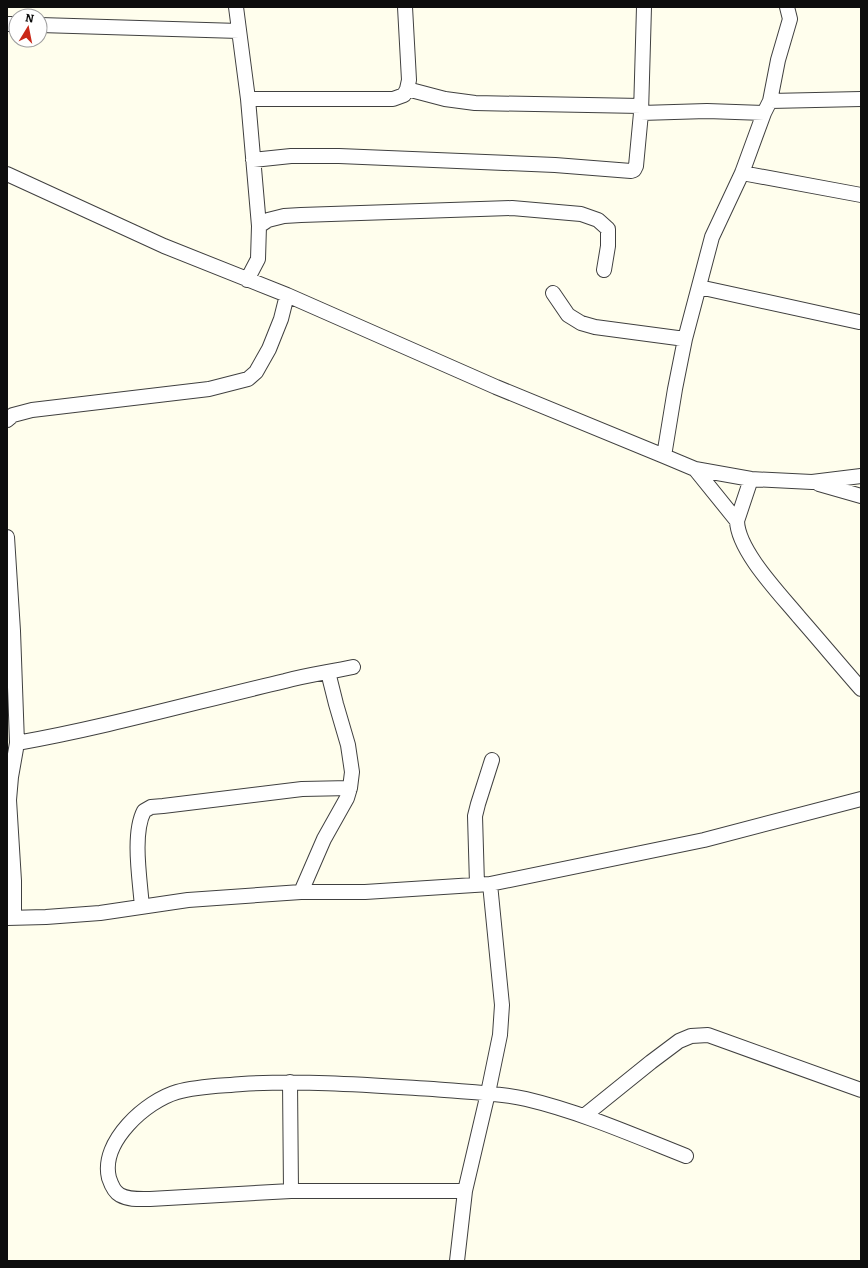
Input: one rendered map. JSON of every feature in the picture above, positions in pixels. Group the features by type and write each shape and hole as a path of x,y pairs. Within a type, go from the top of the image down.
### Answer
{"street":[{"path":"236,7 248,99 259,226 258,259 247,280"},
{"path":"248,99 393,99 404,95 409,80 405,7"},
{"path":"253,160 292,156 347,156 634,170 636,166 641,110 644,7"},
{"path":"664,456 685,339 712,237 742,173 767,107 778,60 790,19 787,7"},
{"path":"48,25 239,31"},
{"path":"407,89 439,97 476,103 641,110 707,111 861,99"},
{"path":"742,173 861,195"},
{"path":"7,174 164,246 287,295 496,387 695,469 751,479 812,482 861,476"},
{"path":"259,226 268,220 284,216 364,212 512,208 581,214 598,220 608,229 608,246 604,270"},
{"path":"699,287 858,322"},
{"path":"553,293 568,315 581,323 596,327 685,339"},
{"path":"7,420 13,415 32,410 209,389 248,378 256,372 269,349 281,319 287,295"},
{"path":"695,469 737,521"},
{"path":"751,479 737,521 737,528 753,560 861,689"},
{"path":"812,482 861,496"},
{"path":"7,537 16,743 10,777 8,800 14,881 10,918 100,913 188,900 302,892 365,892 484,884 704,840 861,799"},
{"path":"16,743 67,734 138,718 286,680 353,667"},
{"path":"302,892 324,839 347,798 352,772 348,745 328,672"},
{"path":"457,1261 465,1191 488,1094 500,1035 502,1005 484,884 476,816 478,804 492,760"},
{"path":"142,907 138,831 140,817 144,810 152,807 302,789 350,788"},
{"path":"584,1116 679,1041 692,1036 708,1035 861,1090"},
{"path":"290,1082 291,1191"},
{"path":"465,1191 291,1191 206,1195 150,1200 131,1199 118,1194 111,1184 108,1171 108,1160 115,1143 136,1116 152,1103 176,1092 212,1086 290,1082 414,1088 522,1098 584,1116 686,1156"}]}
